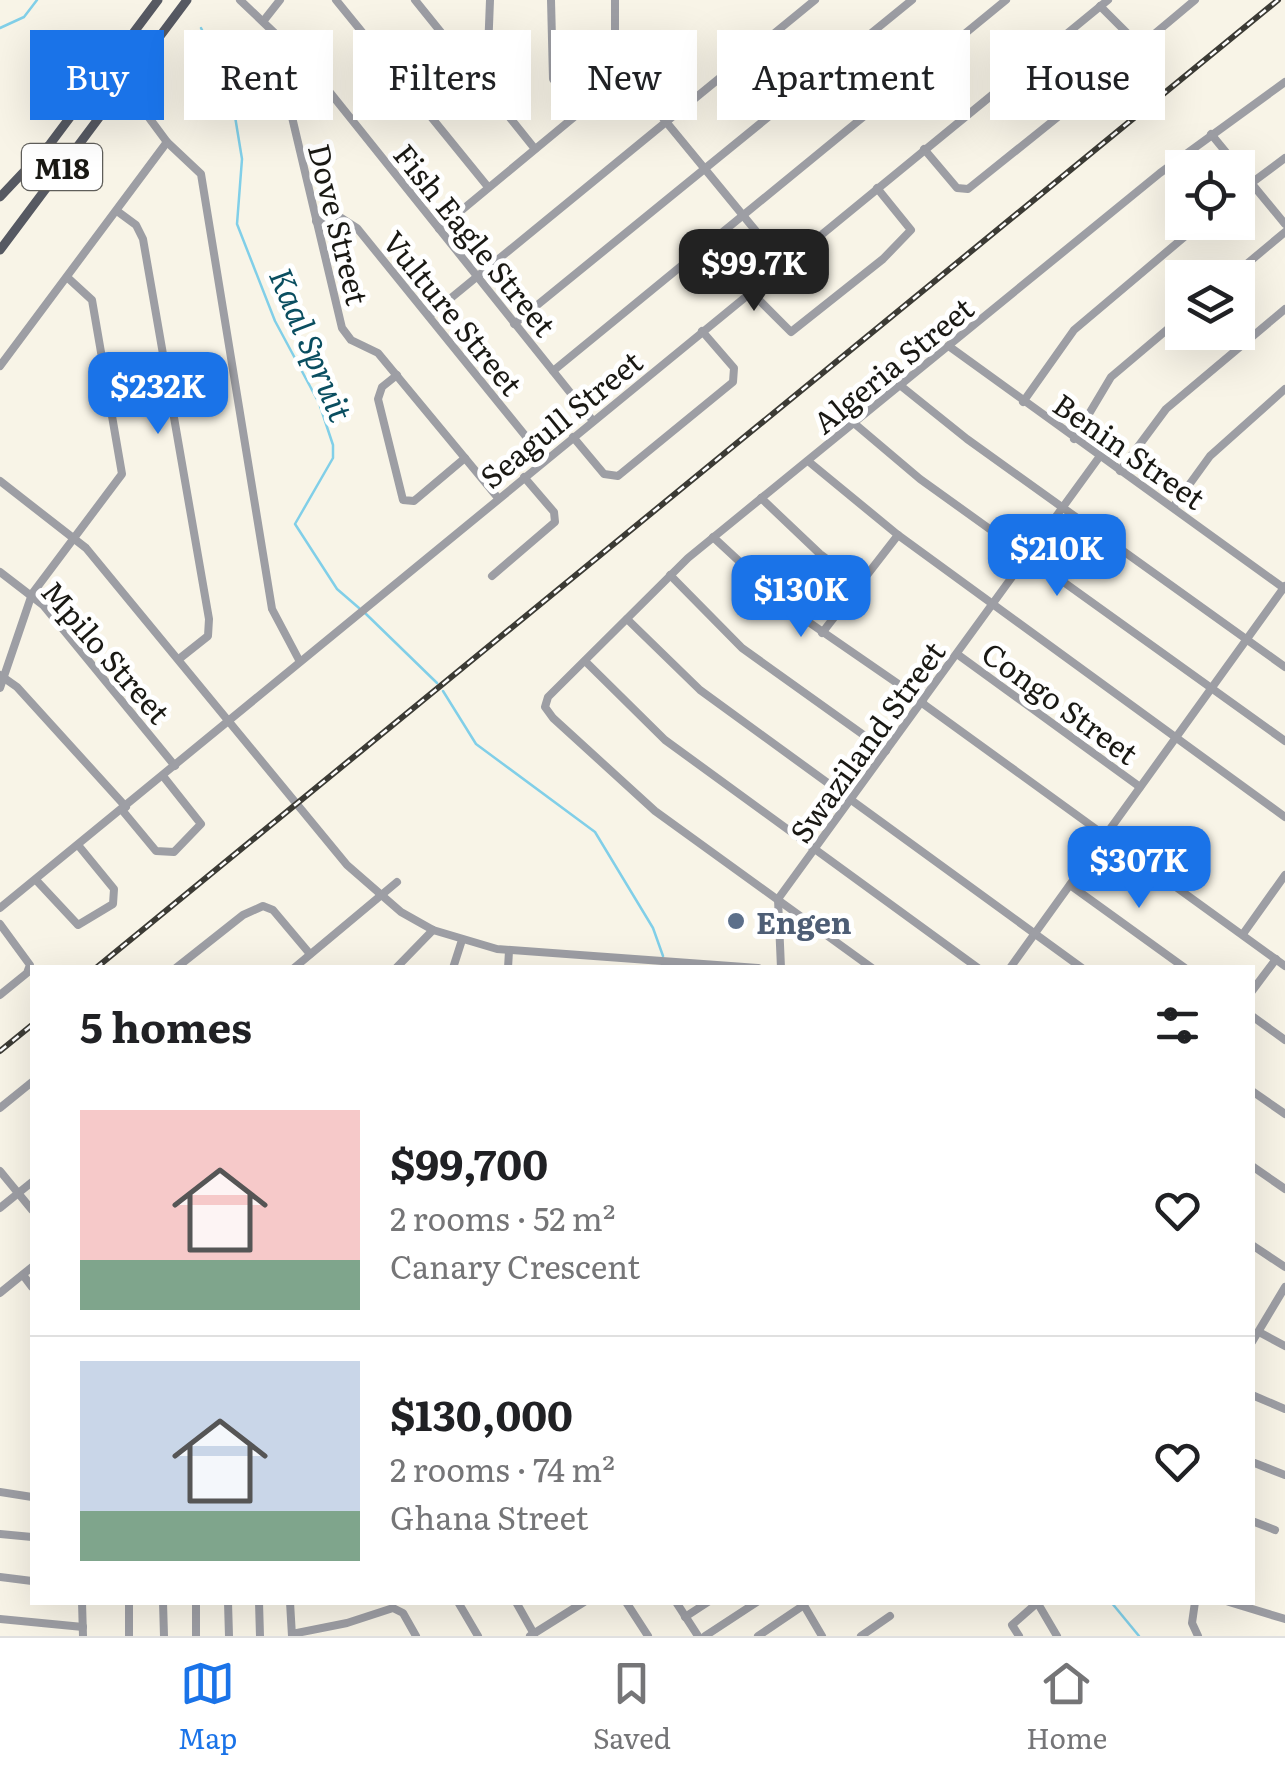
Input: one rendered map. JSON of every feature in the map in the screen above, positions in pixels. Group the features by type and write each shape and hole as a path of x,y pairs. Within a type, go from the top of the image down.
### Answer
{"main road":[{"name":"M18","path":"0,197 50,144 155,4"},
{"name":"M18","path":"164,31 184,4"},
{"name":"M18","path":"0,250 97,120"}],"street":[{"name":"Fish Eagle Street","path":"240,0 275,30"},
{"path":"265,19 280,0"},
{"path":"336,0 488,188"},
{"path":"415,0 439,30"},
{"path":"489,30 490,0"},
{"path":"551,0 552,30"},
{"path":"615,0 616,30"},
{"path":"429,316 815,0"},
{"path":"514,324 912,0"},
{"path":"553,371 1006,0"},
{"path":"1104,3 1140,46 1195,0"},
{"name":"Seagull Street","path":"1072,30 1104,3"},
{"name":"Algeria Street","path":"778,900 642,800 553,718 546,702 670,575 713,537 1212,134 1285,82"},
{"name":"Fish Eagle Street","path":"333,96 593,421"},
{"name":"Seagull Street","path":"0,908 990,96"},
{"path":"151,120 167,142 195,165 202,178 272,609 281,633 300,660"},
{"name":"Dove Street","path":"293,120 345,333 373,348 498,498"},
{"path":"511,120 535,149"},
{"path":"439,229 570,120"},
{"path":"924,150 957,188 964,190 1054,120"},
{"path":"666,122 784,264"},
{"path":"1212,134 1225,150"},
{"path":"0,366 167,142"},
{"path":"1255,179 1285,158"},
{"path":"751,292 784,330 791,332 883,260 911,230 876,188"},
{"path":"1255,188 1285,224"},
{"path":"117,212 136,225 143,239 209,619 208,636 179,660"},
{"name":"Vulture Street","path":"316,221 340,217 350,221 545,460"},
{"path":"1252,260 1285,232"},
{"path":"1023,402 1074,330 1181,240"},
{"path":"0,688 32,594 116,486 122,470 92,300 68,278"},
{"path":"1120,471 1166,409 1285,309"},
{"path":"573,437 610,476 618,476 651,449 735,379 734,368 702,331"},
{"path":"1074,439 1111,377 1165,331"},
{"name":"Benin Street","path":"950,347 1285,587"},
{"path":"397,376 382,387 378,399 402,500 414,501 465,458"},
{"path":"902,386 1285,667"},
{"path":"1173,508 1210,456 1285,389"},
{"path":"854,424 920,479 1285,741"},
{"name":"Swaziland Street","path":"778,900 1100,456"},
{"path":"808,461 898,535 1285,817"},
{"path":"492,576 555,522 554,512 524,477"},
{"path":"0,480 76,539 347,865 380,896 433,930 509,951 568,961 710,965"},
{"path":"762,498 820,554 860,583"},
{"path":"822,633 898,535"},
{"path":"713,537 772,594 822,633 1285,966"},
{"name":"Mpilo Street","path":"0,572 32,594 175,766"},
{"path":"670,575 742,648 886,751"},
{"path":"1012,965 1285,587"},
{"path":"627,618 700,690 1078,965"},
{"name":"Congo Street","path":"957,654 1140,787"},
{"path":"584,661 665,740 974,965"},
{"path":"2,675 161,854 170,854 201,824 163,776"},
{"path":"36,880 78,925 112,904 114,889 78,844"},
{"path":"1243,934 1282,888 1285,875"},
{"path":"297,965 398,882"},
{"path":"1070,884 1181,965"},
{"path":"778,900 781,965"},
{"path":"778,900 868,965"},
{"path":"180,965 244,915 263,906 272,910 310,954"},
{"path":"0,924 30,965 27,974 0,995"},
{"path":"399,965 433,930"},
{"path":"454,965 462,940"},
{"path":"508,965 509,951"},
{"path":"1255,986 1276,959"},
{"path":"1255,1018 1285,1040"},
{"path":"0,1108 30,1084"},
{"path":"1255,1093 1285,1114"},
{"path":"1255,1168 1285,1189"},
{"path":"0,1171 30,1208"},
{"path":"0,1208 30,1184"},
{"path":"1255,1247 1285,1268"},
{"path":"0,1293 30,1269"},
{"path":"23,1275 30,1284"},
{"path":"1255,1336 1285,1287"},
{"path":"1255,1338 1285,1346"},
{"path":"1255,1396 1285,1409"},
{"path":"1255,1463 1285,1475"},
{"path":"0,1492 30,1497"},
{"path":"1255,1522 1275,1530"},
{"path":"0,1534 30,1537"},
{"path":"0,1577 30,1582"},
{"path":"0,1620 83,1632 82,1605"},
{"path":"129,1605 129,1636"},
{"path":"163,1605 164,1636"},
{"path":"196,1605 196,1636"},
{"path":"228,1605 229,1636"},
{"path":"259,1605 260,1636"},
{"path":"290,1605 292,1635 394,1608 403,1613 415,1635"},
{"path":"460,1605 478,1636"},
{"path":"517,1605 532,1635 579,1605"},
{"path":"628,1605 646,1633 634,1636"},
{"path":"678,1605 701,1636 753,1605"},
{"path":"686,1618 704,1605"},
{"path":"758,1636 802,1605"},
{"path":"804,1605 819,1632 804,1636"},
{"path":"1019,1636 1012,1624 1035,1605"},
{"path":"1038,1605 1056,1636"},
{"path":"1195,1605 1192,1622 1198,1636"},
{"path":"1239,1605 1285,1619"},
{"path":"861,1636 890,1616"}],"waterway":[{"path":"0,28 24,17 37,0"},
{"name":"Kaal Spruit","path":"201,28 230,86 242,159 237,224 275,321 319,403 333,445 333,458 295,524 337,589 359,608"},
{"name":"Kaal Spruit","path":"365,613 437,683"},
{"name":"Kaal Spruit","path":"443,691 476,744 595,832 653,928 663,956"},
{"name":"Kaal Spruit","path":"1113,1605 1139,1636"}],"railway":[{"path":"100,965 1278,0"},
{"path":"0,1051 30,1027"}],"place":[{"name":"Engen","path":"736,921"}]}
